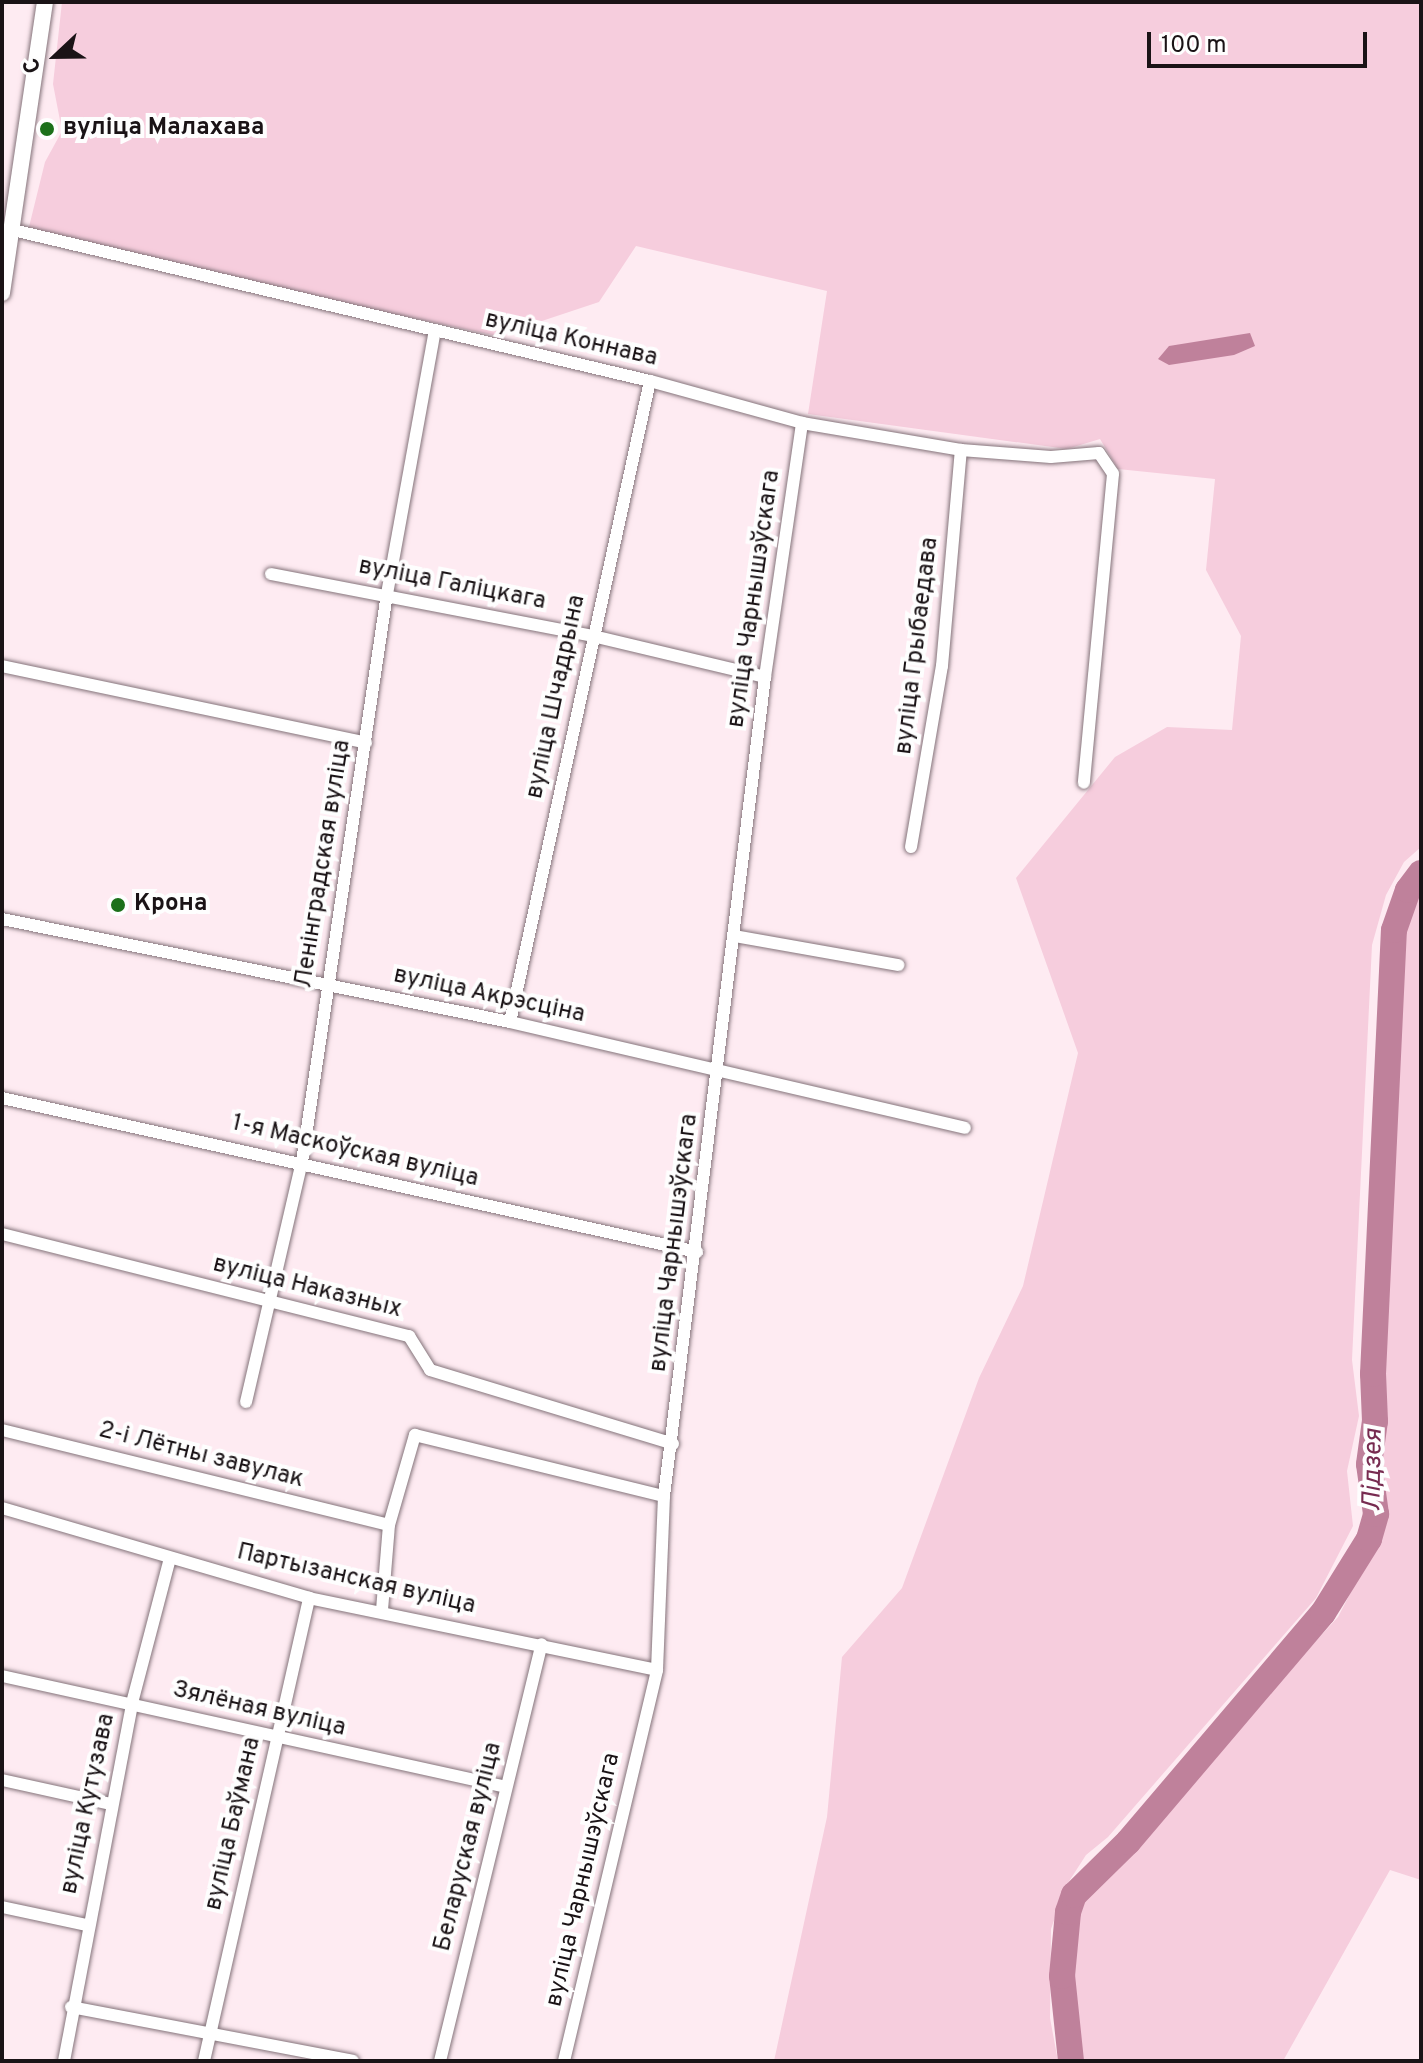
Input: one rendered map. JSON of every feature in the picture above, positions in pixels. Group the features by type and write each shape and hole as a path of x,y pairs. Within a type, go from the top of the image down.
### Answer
{"street":[{"path":"2,293 45,2"},
{"name":"вуліца Коннава","path":"13,230 650,381 802,423 961,450 1051,457 1099,453 1113,474 1084,783"},
{"name":"Ленінградская вуліца","path":"246,1402 302,1162 387,594 435,331"},
{"name":"вуліца Шчадрына","path":"510,1022 650,381"},
{"name":"вуліца Чарнышэўскага","path":"564,2061 657,1670 664,1496 697,1252 765,677 802,423"},
{"name":"вуліца Грыбаедава","path":"911,847 942,666 961,450"},
{"name":"вуліца Галіцкага","path":"271,574 593,636 765,677"},
{"path":"2,666 366,743"},
{"name":"вуліца Акрэсціна","path":"2,919 510,1022 965,1128"},
{"path":"734,936 898,965"},
{"name":"1-я Маскоўская вуліца","path":"2,1098 302,1162 697,1252"},
{"name":"вуліца Наказных","path":"2,1234 409,1336 430,1370 673,1444"},
{"name":"2-і Лётны завулак","path":"2,1430 389,1525"},
{"path":"382,1610 389,1525 415,1435 664,1496"},
{"name":"Партызанская вуліца","path":"2,1508 309,1598 382,1610 657,1670"},
{"name":"вуліца Кутузава","path":"64,2061 71,2007 132,1703 170,1558"},
{"name":"вуліца Баўмана","path":"204,2061 309,1598"},
{"name":"Беларуская вуліца","path":"440,2061 542,1644"},
{"name":"Зялёная вуліца","path":"2,1676 506,1787"},
{"path":"2,1780 111,1804"},
{"path":"2,1907 87,1925"},
{"path":"71,2007 211,2031 353,2061"}],"shaded area":[{"path":"62,2 1421,2 1421,847 1404,862 1386,895 1372,945 1352,1360 1359,1416 1347,1471 1353,1526 1316,1598 1108,1837 1086,1855 1066,1886 1051,1929 1050,2018 1058,2061 774,2061 827,1817 842,1657 902,1588 979,1378 1023,1286 1078,1053 1016,878 1115,757 1167,727 1232,730 1241,636 1206,570 1215,479 1118,469 1100,439 1067,449 808,414 827,291 636,246 599,302 497,336 27,235 45,162 62,131 53,84"},
{"path":"1250,333 1255,346 1234,355 1169,365 1158,359 1169,346"},
{"path":"1421,890 1421,1880 1390,1870 1283,2061 1080,2061 1072,2018 1071,1931 1081,1897 1338,1617 1386,1524 1380,1470 1387,1412 1380,1360 1402,945 1409,908"}],"waterway":[{"name":"Лідзея","path":"1071,2061 1062,1976 1068,1912 1074,1895 1128,1842 1323,1613 1369,1539 1376,1514 1369,1464 1375,1421 1373,1374 1394,930 1408,890 1421,873"}],"place":[{"name":"вуліца Малахава","path":"47,129"},
{"name":"Крона","path":"118,905"}]}
